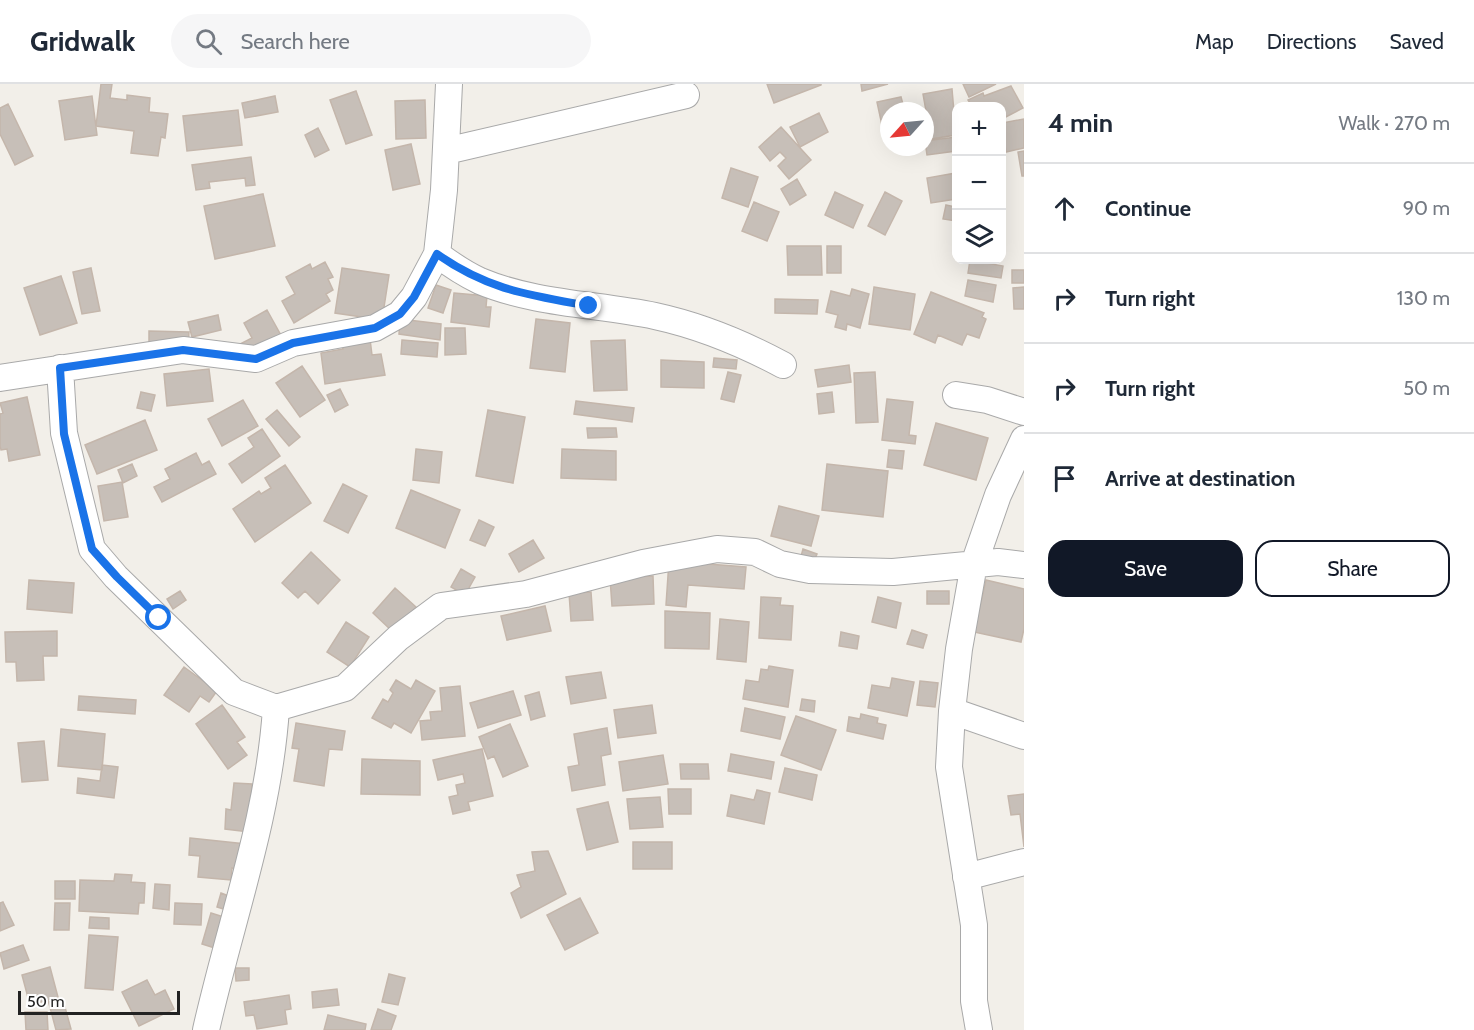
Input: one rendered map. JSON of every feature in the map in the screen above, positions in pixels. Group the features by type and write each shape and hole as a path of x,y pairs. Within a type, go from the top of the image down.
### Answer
{"street":[{"path":"0,378 183,350 256,359 293,343 375,328 400,314 414,297 437,254 446,151 448,84"},
{"path":"446,151 686,95"},
{"path":"437,254 478,280 513,292 611,308 692,325 743,343 783,365"},
{"path":"60,368 64,434 92,549 117,577 234,693 276,708 345,688 398,638 441,606 526,594 643,563 717,549 755,552 780,564 810,570 893,572 998,562 1024,565"},
{"path":"956,395 987,400 1024,412"},
{"path":"979,1030 975,1001 974,926 949,767 952,711 958,649 974,564 998,495 1024,439"},
{"path":"206,1030 239,905 274,746 276,708"},
{"path":"952,711 1024,736"},
{"path":"966,877 1024,862"}],"building":[{"path":"101,84 112,84 110,98 127,100 127,95 150,98 149,112 168,114 165,138 161,137 158,156 131,153 134,131 96,126"},
{"path":"767,84 821,84 821,85 774,103"},
{"path":"861,84 888,84 862,91"},
{"path":"963,84 996,84 969,97"},
{"path":"1011,86 1023,108 1006,117 1006,102 969,102 968,100 983,93 984,96"},
{"path":"952,89 952,136 934,139 934,102 924,102 923,94"},
{"path":"356,91 372,135 346,144 330,100"},
{"path":"92,96 97,135 65,140 59,101"},
{"path":"275,96 278,112 245,118 242,103"},
{"path":"901,97 902,102 880,102 880,116 877,102"},
{"path":"425,100 426,138 396,139 395,101"},
{"path":"8,104 33,156 15,165 0,134 0,108"},
{"path":"238,110 242,145 187,151 183,116"},
{"path":"819,113 828,132 800,147 790,127"},
{"path":"1024,119 1024,148 1006,152 1006,122"},
{"path":"781,127 811,160 789,179 778,166 786,158 780,152 770,161 759,147"},
{"path":"318,128 329,150 315,157 305,135"},
{"path":"952,138 952,152 934,154 934,140"},
{"path":"411,144 420,184 393,190 385,150"},
{"path":"1024,151 1024,176 1022,176 1018,152"},
{"path":"251,157 255,185 246,186 245,178 209,182 210,188 196,190 192,165"},
{"path":"731,168 758,177 748,207 722,198"},
{"path":"952,174 952,200 931,203 927,178"},
{"path":"797,179 806,195 790,205 781,189"},
{"path":"835,192 863,205 853,228 825,215"},
{"path":"885,192 902,201 885,235 868,226"},
{"path":"263,194 275,246 215,259 204,206"},
{"path":"754,202 779,212 767,241 742,231"},
{"path":"946,205 952,206 952,220 943,219"},
{"path":"787,246 821,246 822,275 788,275"},
{"path":"827,246 841,246 841,273 827,273"},
{"path":"325,262 333,277 328,279 333,290 326,294 330,301 294,323 282,301 295,294 286,277 310,264 312,269"},
{"path":"969,264 1003,266 1001,278 968,273"},
{"path":"91,268 100,311 82,314 73,272"},
{"path":"342,268 389,275 382,320 335,313"},
{"path":"1012,270 1024,270 1024,283 1012,283"},
{"path":"61,276 77,323 40,335 24,288"},
{"path":"968,280 996,285 993,302 965,296"},
{"path":"436,285 451,290 443,313 428,308"},
{"path":"874,287 915,294 910,330 869,324"},
{"path":"1024,287 1024,309 1014,309 1013,288"},
{"path":"852,289 869,294 860,328 847,324 846,330 835,327 838,315 826,312 831,291 850,296"},
{"path":"931,292 984,313 982,317 986,319 979,338 967,334 962,345 938,335 935,343 914,334"},
{"path":"454,293 487,296 486,307 491,307 489,327 451,322"},
{"path":"775,299 818,300 817,314 775,313"},
{"path":"267,310 283,339 247,357 240,344 252,338 244,323"},
{"path":"218,315 221,330 192,337 188,322"},
{"path":"400,319 441,324 440,340 399,334"},
{"path":"536,319 570,323 565,372 530,368"},
{"path":"445,328 465,328 466,354 445,355"},
{"path":"149,331 189,332 188,349 149,347"},
{"path":"370,339 372,355 381,354 385,375 325,384 321,353 343,349 342,344"},
{"path":"402,340 438,343 437,357 401,354"},
{"path":"625,340 627,390 594,391 591,341"},
{"path":"714,358 737,360 736,369 713,367"},
{"path":"661,360 704,362 704,388 661,387"},
{"path":"849,365 851,382 818,387 815,370"},
{"path":"302,366 325,400 300,417 276,383"},
{"path":"209,369 213,401 167,406 164,374"},
{"path":"728,372 741,375 734,402 721,399"},
{"path":"875,372 878,422 856,423 854,373"},
{"path":"340,389 348,405 335,412 327,395"},
{"path":"141,392 155,395 151,411 137,408"},
{"path":"832,392 834,412 819,414 817,394"},
{"path":"27,397 40,455 9,461 7,449 1,450 0,446 0,414 3,413 0,403"},
{"path":"887,399 913,402 909,435 916,436 915,444 882,440"},
{"path":"243,400 258,426 222,446 208,419"},
{"path":"576,401 634,408 632,422 574,414"},
{"path":"277,410 300,437 289,446 266,419"},
{"path":"488,410 525,417 513,483 476,476"},
{"path":"145,420 157,450 97,474 85,445"},
{"path":"936,423 988,438 976,480 924,465"},
{"path":"587,428 616,428 617,437 588,438"},
{"path":"262,429 280,456 242,483 229,464 254,447 248,438"},
{"path":"416,449 442,452 439,483 413,480"},
{"path":"562,449 616,451 616,480 561,478"},
{"path":"889,450 904,451 902,469 887,467"},
{"path":"196,453 202,465 209,461 216,474 162,502 154,487 170,479 165,469"},
{"path":"132,464 137,476 123,483 118,470"},
{"path":"827,464 888,471 883,517 822,510"},
{"path":"285,465 311,503 255,542 233,509 259,491 261,494 271,488 265,478"},
{"path":"122,482 128,517 104,521 98,486"},
{"path":"343,484 367,496 348,533 324,521"},
{"path":"411,490 460,510 445,548 396,528"},
{"path":"779,506 819,516 811,546 771,536"},
{"path":"479,520 494,527 485,546 470,540"},
{"path":"533,540 544,558 519,572 509,554"},
{"path":"803,549 817,554 813,564 800,560"},
{"path":"311,552 340,580 318,604 305,591 298,598 282,583"},
{"path":"669,561 746,567 744,589 688,585 686,607 666,605"},
{"path":"461,569 475,577 465,595 451,587"},
{"path":"653,576 654,604 612,606 610,578"},
{"path":"29,580 74,583 72,613 27,609"},
{"path":"986,580 1024,589 1024,629 1021,642 974,632"},
{"path":"395,588 416,607 393,632 373,613"},
{"path":"180,591 186,600 173,609 167,599"},
{"path":"927,591 949,591 949,604 927,604"},
{"path":"591,592 593,620 571,621 569,593"},
{"path":"761,597 781,598 780,605 793,606 791,640 759,638"},
{"path":"878,597 901,603 896,628 872,622"},
{"path":"545,606 551,631 507,640 501,616"},
{"path":"665,611 710,613 709,649 665,648"},
{"path":"720,619 749,622 746,662 717,659"},
{"path":"346,622 369,637 350,667 327,652"},
{"path":"912,630 927,635 923,648 907,644"},
{"path":"57,631 57,656 43,656 44,680 17,681 16,662 6,662 5,632"},
{"path":"841,632 859,636 857,649 839,646"},
{"path":"769,666 793,670 788,707 743,699 746,680 759,682 761,669 768,670"},
{"path":"184,667 217,691 209,702 200,696 189,712 164,695"},
{"path":"601,672 606,698 571,704 566,677"},
{"path":"892,678 914,682 907,716 868,708 872,685 890,688"},
{"path":"396,680 411,689 416,680 435,691 411,733 394,723 391,728 372,718 383,699 388,702 393,693 390,690"},
{"path":"920,681 938,683 935,707 917,705"},
{"path":"460,686 465,736 422,740 420,721 431,720 430,712 442,711 440,688"},
{"path":"513,691 521,715 478,728 470,703"},
{"path":"539,692 545,716 531,720 525,696"},
{"path":"79,696 136,700 135,714 78,710"},
{"path":"802,699 815,701 814,712 800,710"},
{"path":"222,705 245,737 237,742 247,755 228,769 196,724"},
{"path":"652,705 656,733 618,738 614,710"},
{"path":"745,708 785,717 780,739 741,731"},
{"path":"861,714 878,718 877,723 886,725 883,739 847,731 849,717 860,719"},
{"path":"796,716 836,730 821,770 781,755"},
{"path":"296,723 345,731 342,750 329,749 324,786 294,781 299,749 292,748"},
{"path":"510,724 528,766 503,777 494,756 488,759 479,737"},
{"path":"607,728 611,754 601,756 605,785 572,791 568,767 579,765 574,734"},
{"path":"61,729 105,734 102,770 58,766"},
{"path":"44,741 48,780 22,782 18,743"},
{"path":"482,749 493,796 468,802 470,810 453,814 449,797 458,795 456,785 465,783 463,774 438,780 433,760"},
{"path":"731,754 774,762 771,779 728,771"},
{"path":"663,755 668,784 623,791 619,762"},
{"path":"362,759 420,761 420,795 361,794"},
{"path":"680,764 708,764 709,779 681,779"},
{"path":"102,765 118,767 114,798 77,793 78,778 100,781"},
{"path":"785,768 817,775 812,800 779,792"},
{"path":"234,783 252,784 249,832 225,829 226,809 231,810"},
{"path":"668,789 691,789 691,814 669,814"},
{"path":"757,790 770,793 764,824 727,816 731,795 754,800"},
{"path":"1024,794 1024,847 1020,814 1011,815 1008,796"},
{"path":"660,797 663,827 630,829 627,799"},
{"path":"608,802 618,842 587,850 577,809"},
{"path":"190,838 246,844 243,870 232,868 231,880 198,877 200,856 189,855"},
{"path":"633,842 672,842 672,869 633,869"},
{"path":"548,851 566,894 521,918 511,893 521,887 517,875 535,871 532,852"},
{"path":"115,874 132,875 131,882 145,883 144,903 139,903 138,914 79,911 80,880 114,881"},
{"path":"55,881 75,881 75,899 55,899"},
{"path":"155,884 170,885 169,910 153,908"},
{"path":"221,893 234,898 230,911 217,907"},
{"path":"580,898 598,933 565,950 547,915"},
{"path":"3,902 14,925 0,931 0,903"},
{"path":"55,903 70,903 69,930 54,930"},
{"path":"175,903 202,904 201,925 174,924"},
{"path":"211,913 227,918 218,949 202,944"},
{"path":"90,917 109,918 109,929 89,928"},
{"path":"89,935 118,937 113,990 85,988"},
{"path":"23,945 29,960 4,969 0,953"},
{"path":"50,967 59,1001 63,1000 71,1029 56,1030 48,1000 30,1005 22,975"},
{"path":"235,968 249,968 249,980 236,981"},
{"path":"389,974 405,978 398,1005 382,1002"},
{"path":"147,980 155,995 165,990 174,1009 139,1026 122,992"},
{"path":"337,989 339,1005 313,1008 312,992"},
{"path":"289,995 291,1009 285,1010 287,1024 257,1029 254,1015 246,1016 244,1002"},
{"path":"378,1009 396,1016 391,1030 371,1030"},
{"path":"25,1012 47,1012 48,1030 26,1030"},
{"path":"328,1015 366,1024 365,1030 324,1030"}],"route":[{"path":"159,618 92,549 64,434 60,368 183,350 256,359 293,343 375,328 400,314 414,297 437,254 478,280 513,292 589,306"}]}
